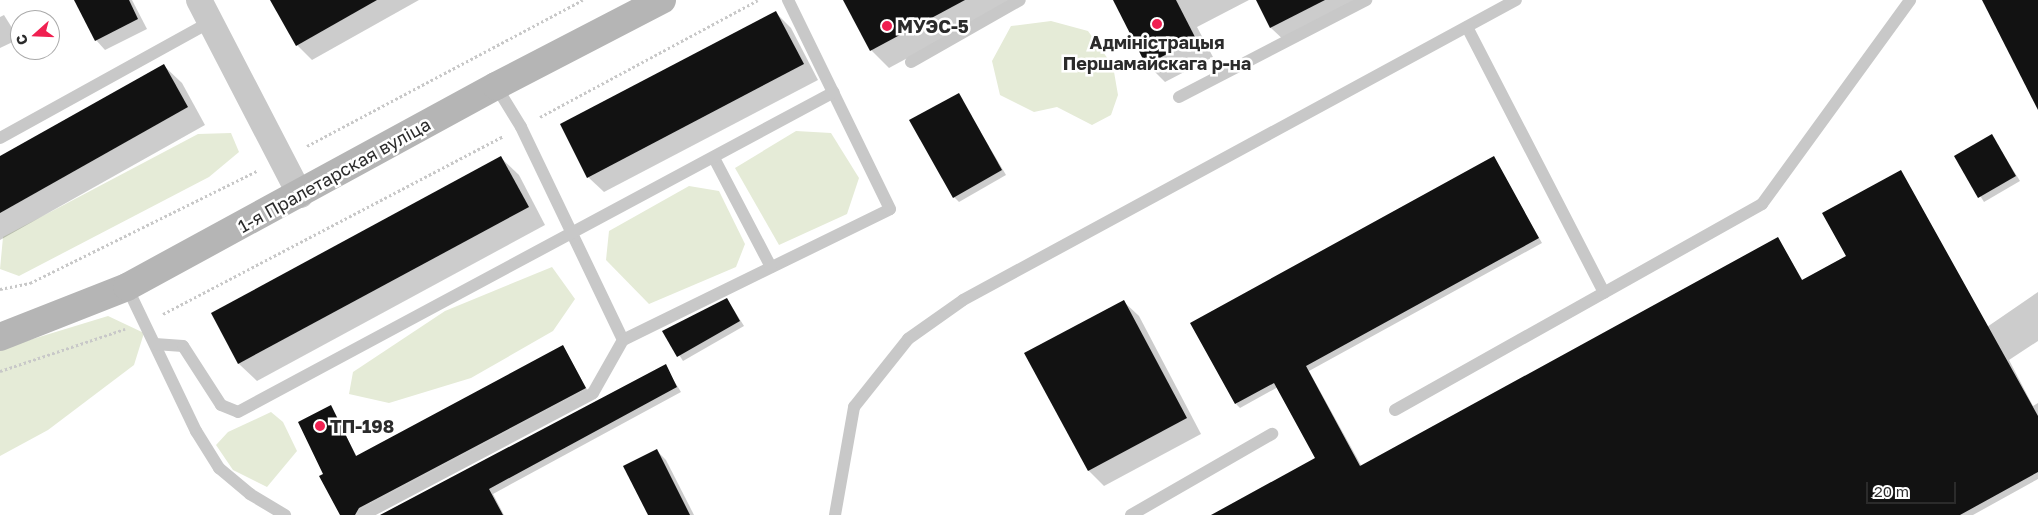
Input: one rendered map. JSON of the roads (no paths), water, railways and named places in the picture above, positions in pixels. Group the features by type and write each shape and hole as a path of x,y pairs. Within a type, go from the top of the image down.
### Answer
{"main road":[{"name":"1-я Пралетарская вуліца","path":"0,337 127,287 300,195 496,86 662,0"}],"street":[{"path":"205,11 300,195"}],"lane":[{"path":"363,515 593,393 623,340 890,209 788,0"},
{"path":"911,62 1020,0"},
{"path":"1179,97 1366,0"},
{"path":"835,515 854,407 908,339 963,300 1516,0"},
{"path":"1395,410 1762,204 1910,0"},
{"path":"0,138 205,11"},
{"path":"1467,27 1604,293"},
{"path":"496,86 521,127 623,340"},
{"path":"155,344 183,346 221,405 238,412 572,236 834,92"},
{"path":"714,158 771,268"},
{"path":"127,287 196,431 219,468 250,494 285,515"},
{"path":"1131,515 1272,434"}],"place":[{"name":"Адміністрацыя Першамайскага р-на","path":"1157,24"},
{"name":"МУЭС-5","path":"887,26"},
{"name":"ТП-198","path":"320,426"}]}
